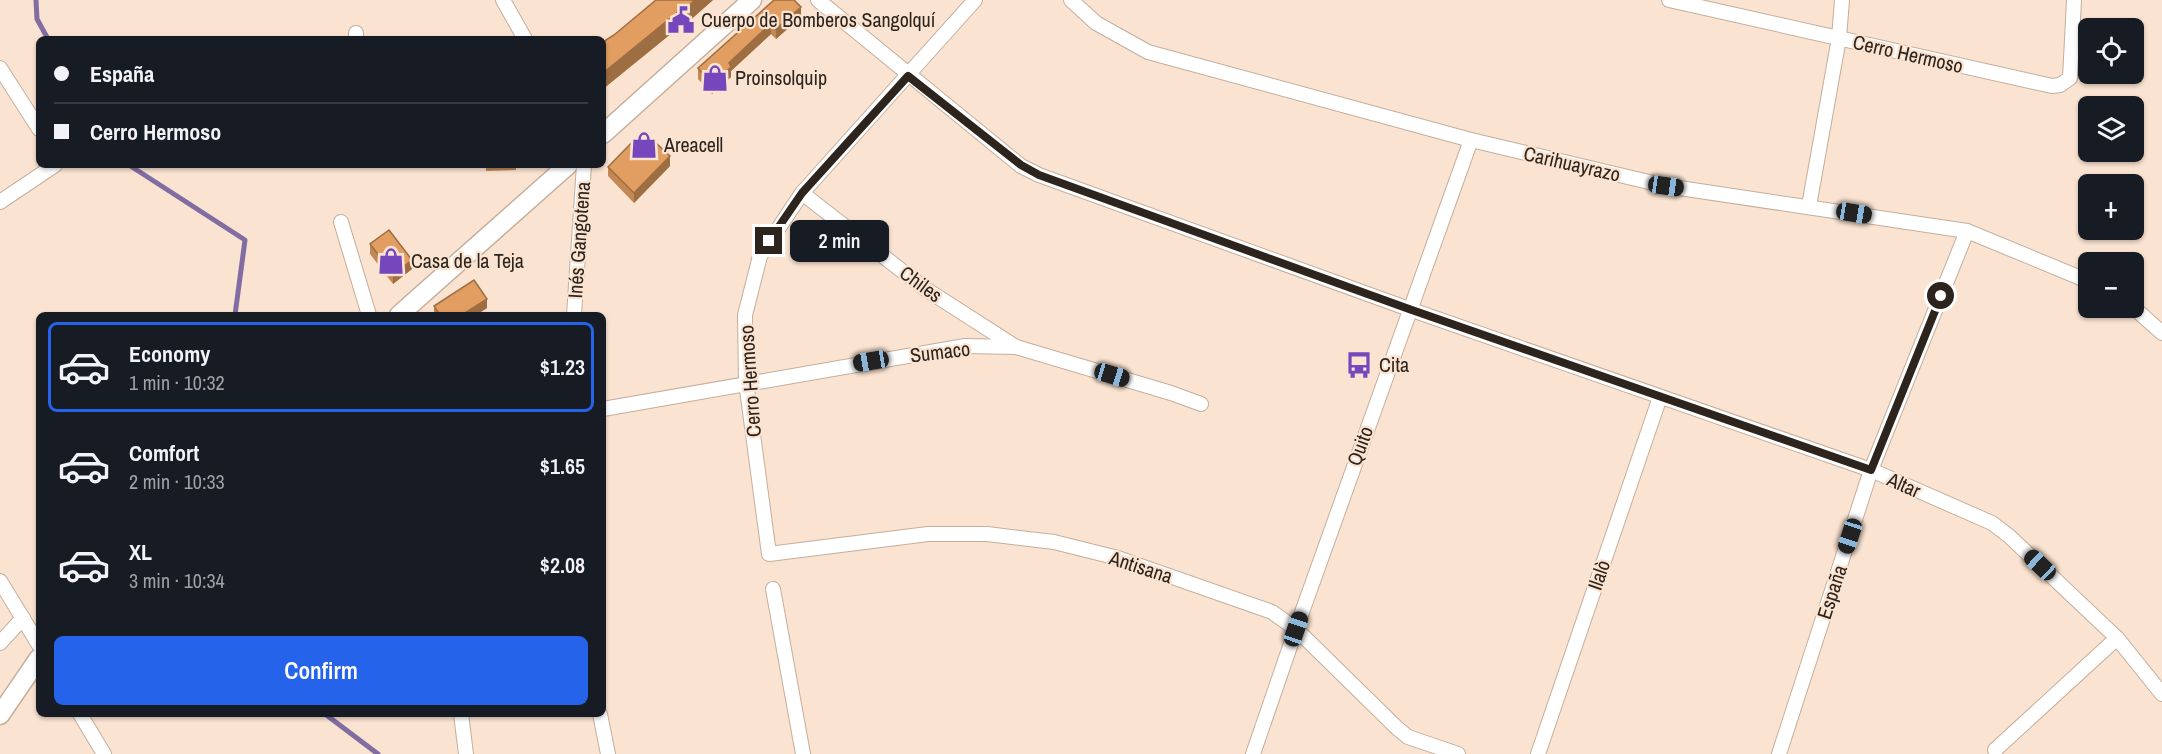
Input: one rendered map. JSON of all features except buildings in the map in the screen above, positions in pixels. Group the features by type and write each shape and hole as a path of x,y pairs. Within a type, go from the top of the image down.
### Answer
{"main road":[{"path":"606,131 752,0"},
{"path":"402,312 565,168"},
{"path":"0,715 36,662"}],"street":[{"path":"503,0 523,36"},
{"name":"Altar","path":"818,0 908,76 1021,165 1039,175 1409,309 1871,470 1992,523 2009,536 2117,638 2162,694"},
{"name":"Cerro Hermoso","path":"769,554 746,382 745,315 751,282 760,256 802,193 975,0"},
{"name":"Carihuayrazo","path":"1071,0 1096,23 1148,52 1471,140 1666,186 1967,231 2078,277"},
{"name":"Cerro Hermoso","path":"1669,0 2052,86 2060,85 2070,78 2074,0"},
{"path":"1809,206 1839,38 1842,0"},
{"path":"0,68 36,124"},
{"name":"Quito","path":"1254,754 1409,309 1471,140"},
{"path":"0,202 51,168"},
{"name":"Inés Gangotena","path":"574,312 584,168"},
{"name":"Chiles","path":"802,193 924,288 1016,347"},
{"path":"341,222 368,312"},
{"name":"España","path":"1779,754 1871,470 1967,231"},
{"path":"2144,317 2162,333"},
{"name":"Sumaco","path":"606,408 746,382 965,346 1016,347 1201,404"},
{"name":"Ilalò","path":"1538,754 1660,397"},
{"name":"Antisana","path":"769,554 928,534 987,534 1054,542 1118,558 1272,612 1296,629 1397,728 1415,740 1458,754"},
{"path":"0,581 36,640"},
{"path":"773,589 802,754"},
{"path":"0,644 23,618"},
{"path":"1995,750 2117,638"},
{"path":"82,717 104,754"},
{"path":"461,717 466,754"},
{"path":"601,717 608,754"}],"waterway":[{"path":"36,0 37,19 46,36"},
{"path":"134,168 245,240 235,312"},
{"path":"329,717 378,754"}],"place":[{"name":"Cuerpo de Bomberos Sangolquí","path":"681,20"},
{"name":"Proinsolquip","path":"715,78"},
{"name":"Areacell","path":"644,145"},
{"name":"Casa de la Teja","path":"391,261"},
{"name":"Cita","path":"1359,365"}],"route":[{"path":"769,241 802,193 908,76 1021,165 1039,175 1409,309 1871,470 1941,296"}]}
